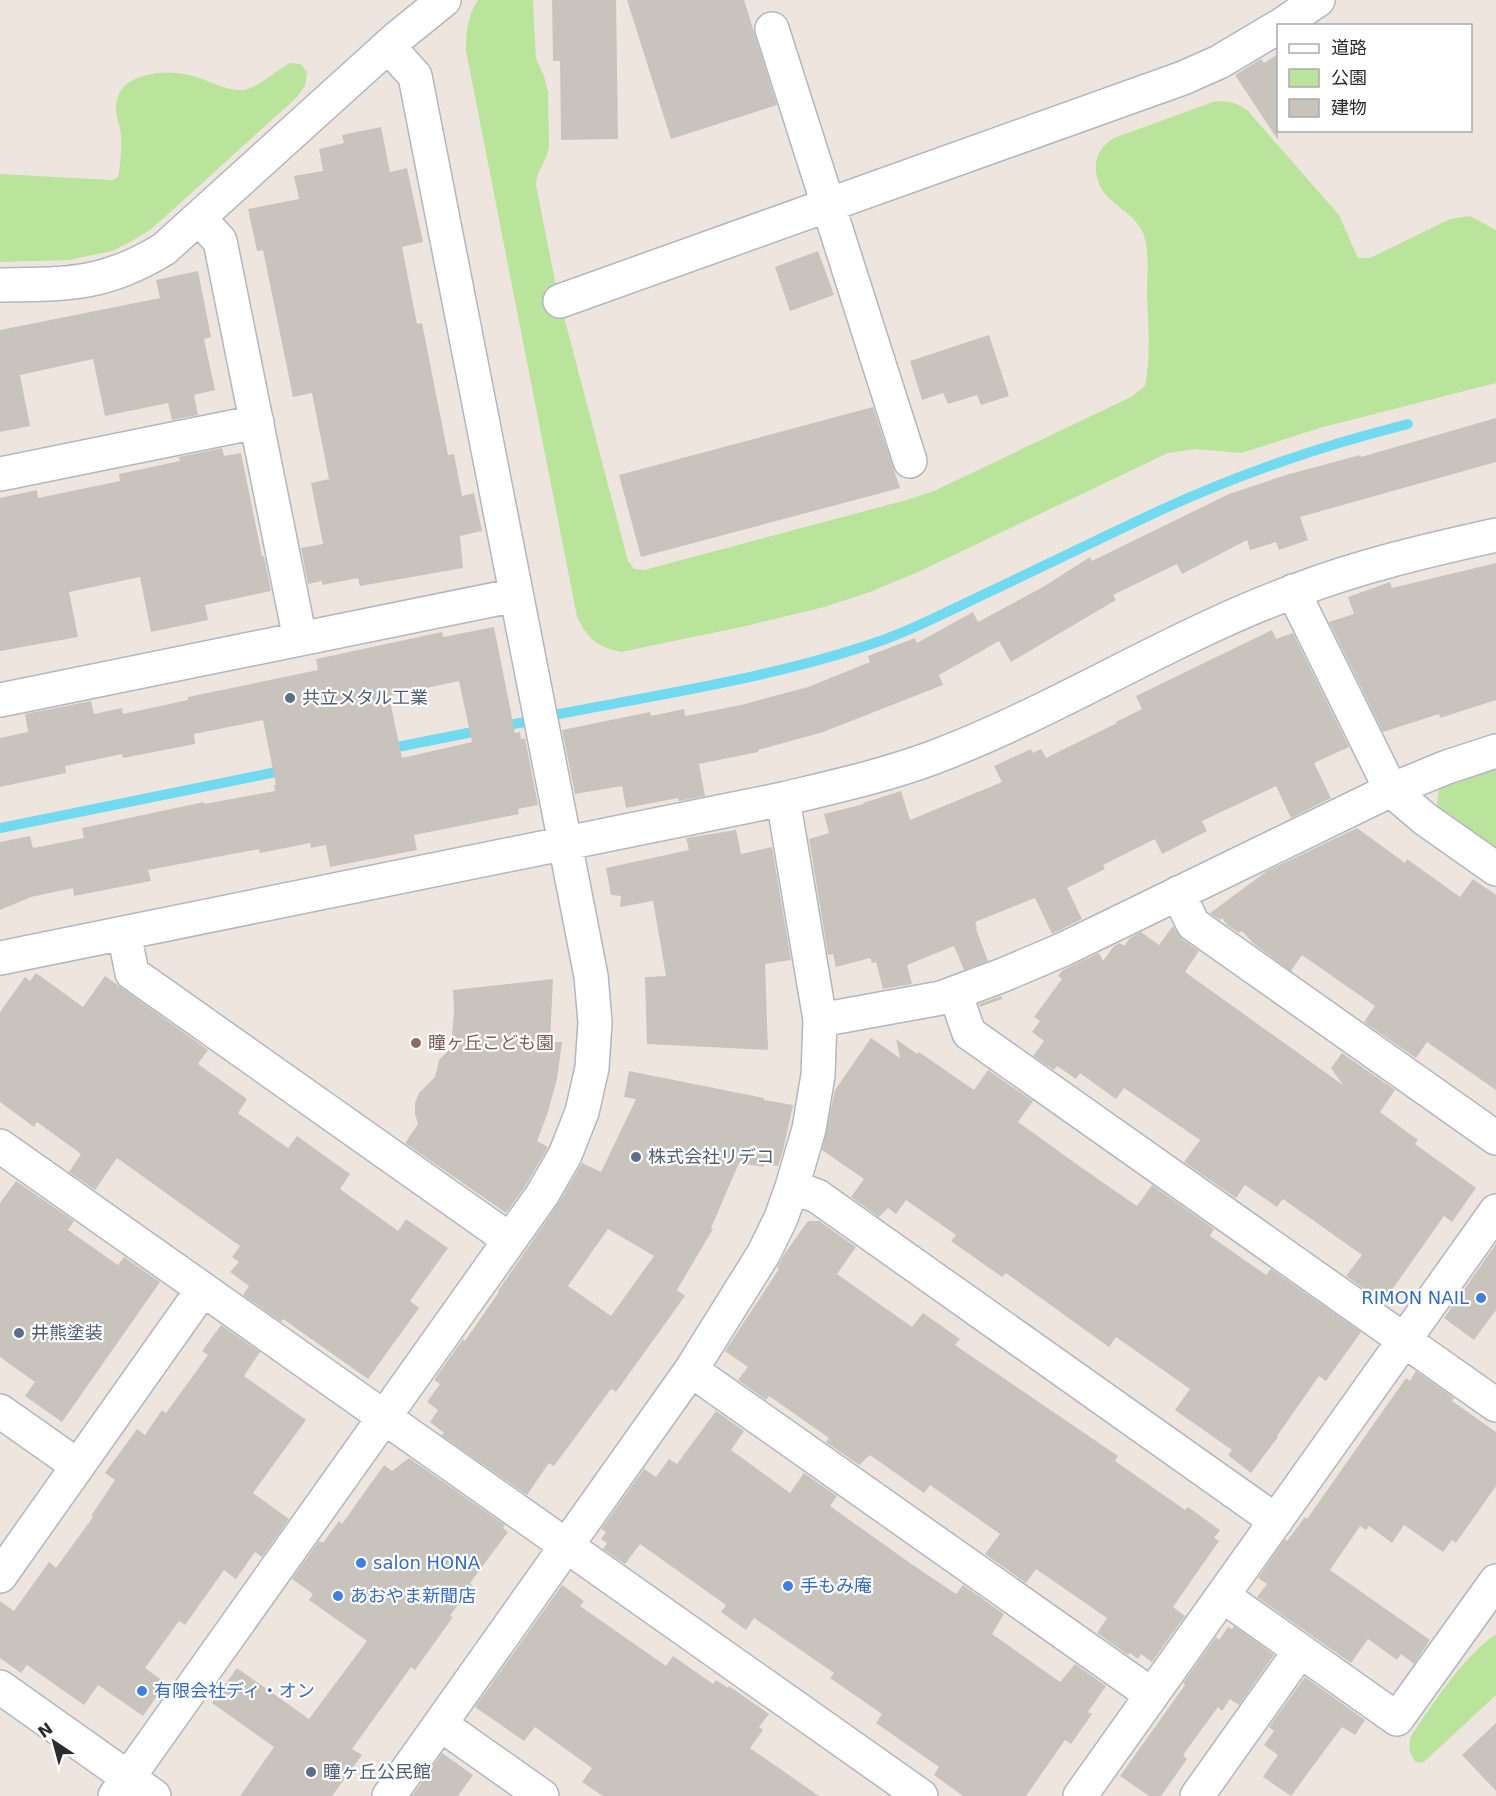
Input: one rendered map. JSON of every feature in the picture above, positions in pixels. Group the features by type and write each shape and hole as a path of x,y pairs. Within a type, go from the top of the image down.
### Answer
{"street":[{"path":"0,285 71,284 96,279 120,272 164,249 388,46 444,0"},
{"path":"1282,24 1318,0"},
{"path":"560,301 1183,78 1219,63 1277,27"},
{"path":"772,28 910,461"},
{"path":"121,1787 542,1195 565,1155 582,1112 592,1068 595,1022 591,976 415,76 388,46"},
{"path":"199,218 220,240 300,639"},
{"path":"0,474 256,422"},
{"path":"0,958 783,799 872,778 932,758 990,733 1216,625 1293,591 1365,566 1496,535"},
{"path":"1293,591 1391,790 1425,819 1496,869"},
{"path":"0,700 516,595"},
{"path":"820,1020 941,998 1003,975 1064,949 1391,790 1447,767 1496,751"},
{"path":"389,1796 691,1370 764,1253 781,1218 811,1118 818,1075 820,1020 783,799"},
{"path":"1178,893 1193,924 1496,1138"},
{"path":"124,933 132,973 510,1240"},
{"path":"955,993 969,1032 1496,1405"},
{"path":"0,1146 921,1796"},
{"path":"792,1187 817,1196 1276,1521"},
{"path":"1080,1796 1496,1211"},
{"path":"0,1576 203,1289"},
{"path":"691,1370 1152,1695"},
{"path":"0,1411 78,1466"},
{"path":"1223,1596 1397,1719 1496,1581"},
{"path":"1197,1796 1300,1651"},
{"path":"0,1687 121,1787 154,1796"},
{"path":"440,1724 542,1796"}],"green space":[{"path":"478,0 533,0 536,59 548,92 549,146 536,185 556,286 628,561 634,569 644,570 934,491 1131,397 1145,386 1149,340 1147,247 1139,225 1101,189 1096,174 1096,162 1100,151 1114,138 1213,102 1231,102 1248,111 1339,215 1358,258 1370,258 1450,219 1470,216 1496,230 1496,383 1323,427 1241,453 1196,449 1168,453 918,572 870,592 824,607 746,626 621,652 605,647 590,637 577,617 466,51 468,24 471,12"},
{"path":"290,63 301,64 307,73 305,86 297,97 150,230 112,251 69,260 0,262 0,174 112,180 117,178 121,142 116,112 117,102 121,91 129,82 152,74 176,73 193,76 230,89 242,90 260,83"},
{"path":"1496,767 1496,850 1437,808 1439,787"},
{"path":"1496,1634 1496,1695 1425,1761 1416,1762 1410,1749 1412,1734 1460,1668"}],"building":[{"path":"552,0 616,0 618,139 561,140 560,61 553,61"},
{"path":"627,0 744,0 777,105 671,139"},
{"path":"1277,55 1278,140 1235,75 1261,59 1264,63"},
{"path":"381,127 390,172 407,168 423,242 402,247 417,324 422,323 448,455 454,454 462,496 474,493 482,531 460,536 463,568 360,586 358,578 322,585 322,581 308,584 301,548 323,544 311,483 329,479 312,393 293,397 263,250 257,251 248,209 299,199 294,176 323,171 319,149 344,143 342,135"},
{"path":"818,251 834,295 790,311 775,267"},
{"path":"198,271 211,337 204,339 215,390 194,395 198,415 172,420 168,403 105,416 93,359 20,375 30,426 0,432 0,330 160,298 156,280"},
{"path":"989,335 1009,396 981,405 977,395 948,404 943,393 922,400 910,361"},
{"path":"873,407 900,488 641,557 619,475"},
{"path":"1496,418 1496,462 1300,517 1308,540 1279,550 1276,542 1250,550 1247,540 1182,574 1177,564 1113,595 1116,600 1011,662 999,641 939,675 943,685 823,732 758,750 758,752 699,764 705,796 679,801 678,798 626,808 622,786 575,794 562,730 650,712 651,716 684,709 685,716 741,705 808,687 870,662 868,656 915,638 917,643 973,612 978,622 1043,587 1090,557 1092,561 1229,494 1286,475 1360,455 1361,457"},
{"path":"222,448 224,456 241,453 271,591 205,605 208,620 151,632 140,577 69,592 78,637 0,651 0,498 37,490 38,498 120,481 119,474 180,461 179,457"},
{"path":"1496,563 1496,700 1440,718 1439,714 1383,732 1329,622 1354,614 1348,597 1390,582 1392,588"},
{"path":"494,627 515,733 520,732 521,739 525,738 538,805 518,809 519,814 414,835 417,850 330,867 326,845 311,848 310,843 260,853 259,849 148,870 151,881 74,896 73,888 31,897 0,910 0,842 30,836 33,848 84,838 82,828 204,802 204,804 275,791 274,785 276,785 263,720 194,734 195,744 123,758 122,754 65,766 66,773 0,787 0,738 28,732 25,714 91,701 94,714 122,708 123,714 188,700 188,697 318,670 316,659 442,632 443,637","holes":["459,681 472,742 402,758 389,696"]},
{"path":"1272,630 1276,639 1293,633 1349,747 1314,763 1331,798 1291,818 1276,786 1202,821 1207,831 1162,854 1155,839 1103,865 1105,869 1067,888 1082,919 1052,934 1035,898 975,922 988,961 964,970 954,946 907,965 912,984 883,989 876,962 872,963 870,958 836,967 833,954 828,955 809,839 829,833 824,814 864,804 901,791 910,820 1002,782 994,766 1031,749 1033,753 1041,749 1046,758 1117,723 1142,709 1136,696"},
{"path":"1357,828 1405,863 1407,859 1460,897 1473,879 1496,895 1496,1090 1427,1042 1416,1058 1364,1022 1375,1006 1302,955 1291,971 1254,944 1242,931 1239,933 1227,925 1222,918 1220,920 1210,913 1267,871"},
{"path":"736,830 741,854 772,847 791,960 765,964 768,1050 647,1044 645,977 666,976 653,901 620,907 621,896 611,895 606,868 689,850 686,838"},
{"path":"1173,926 1182,939 1199,951 1185,972 1343,1085 1331,1068 1342,1053 1395,1090 1380,1112 1418,1140 1415,1144 1476,1188 1452,1222 1444,1216 1384,1301 1382,1302 1346,1276 1362,1255 1283,1199 1277,1207 1245,1185 1236,1198 1184,1162 1200,1140 1124,1088 1116,1099 1080,1073 1076,1079 1057,1066 1054,1070 1033,1056 1044,1041 1032,1032 1040,1021 1034,1017 1062,979 1058,976 1063,970 1099,953 1103,961 1114,946 1120,943 1124,946 1130,938 1141,932 1159,945"},
{"path":"36,973 83,1007 105,976 208,1050 198,1064 247,1099 238,1113 288,1148 297,1136 350,1174 340,1189 398,1231 406,1219 448,1248 410,1301 419,1308 368,1379 283,1319 281,1322 243,1295 249,1286 230,1272 239,1262 232,1257 240,1246 117,1158 95,1190 69,1172 81,1154 37,1122 34,1127 0,1102 0,1012 25,977 30,981"},
{"path":"553,979 550,1042 562,1042 557,1079 537,1141 548,1147 526,1185 506,1213 405,1143 418,1124 415,1103 419,1093 435,1077 439,1060 451,1048 453,990"},
{"path":"1001,996 1002,999 980,1007 979,1004"},
{"path":"871,1038 900,1058 896,1039 974,1090 988,1070 1033,1101 1018,1122 1082,1168 1137,1206 1152,1185 1214,1229 1210,1236 1266,1275 1271,1269 1361,1332 1326,1381 1319,1376 1251,1473 1228,1455 1232,1450 1175,1410 1190,1389 1116,1337 1109,1347 1006,1273 1002,1277 951,1241 956,1235 906,1200 896,1214 888,1208 879,1217 851,1197 864,1179 822,1150 835,1090"},
{"path":"629,1071 793,1105 778,1166 764,1164 764,1167 739,1163 711,1228 713,1229 677,1290 685,1296 616,1392 611,1389 554,1466 549,1463 527,1495 441,1435 444,1433 430,1422 438,1410 427,1402 440,1384 434,1380 499,1292 558,1204 582,1163 601,1172 636,1099 624,1097","holes":["608,1229 654,1256 611,1316 568,1286"]},
{"path":"16,1181 74,1221 68,1230 118,1265 124,1257 160,1282 62,1422 25,1396 35,1382 0,1357 0,1203"},
{"path":"808,1221 819,1221 856,1247 837,1274 912,1327 923,1313 960,1339 955,1345 1118,1456 1115,1461 1185,1510 1188,1507 1220,1530 1214,1538 1219,1541 1173,1607 1185,1616 1152,1662 1141,1654 1138,1659 1130,1653 1128,1655 1097,1633 1107,1618 1036,1569 1026,1583 985,1554 1000,1534 930,1485 924,1493 870,1455 859,1465 826,1442 829,1438 769,1396 766,1400 738,1380 748,1367 725,1351 779,1269 777,1268 785,1253"},
{"path":"1496,1244 1496,1310 1474,1340 1444,1318"},
{"path":"221,1325 260,1352 244,1376 306,1420 253,1493 289,1519 262,1557 255,1552 236,1579 224,1570 185,1625 179,1621 145,1668 166,1683 143,1716 98,1685 84,1705 27,1665 21,1673 0,1658 0,1601 14,1611 49,1562 56,1568 93,1517 91,1516 115,1480 105,1473 137,1429 145,1435 162,1410 166,1413 208,1355 202,1351"},
{"path":"1416,1371 1454,1398 1452,1401 1496,1432 1496,1486 1456,1543 1452,1540 1443,1552 1404,1525 1392,1543 1369,1526 1366,1530 1360,1526 1330,1570 1430,1640 1414,1664 1401,1654 1397,1660 1368,1639 1351,1663 1257,1597 1267,1584 1258,1578 1285,1539 1287,1541 1305,1517 1307,1519 1406,1378 1410,1381"},
{"path":"716,1411 744,1431 731,1450 790,1493 804,1473 837,1496 830,1506 910,1563 956,1594 963,1585 1004,1614 992,1634 1060,1682 1075,1664 1106,1686 1088,1712 1092,1714 1071,1744 1065,1740 1026,1796 963,1796 934,1775 939,1767 876,1723 882,1714 830,1678 834,1673 754,1618 746,1630 721,1612 726,1605 640,1544 625,1564 603,1549 607,1543 601,1539 606,1532 601,1529 644,1469 656,1477 669,1459 677,1464"},
{"path":"409,1458 505,1525 503,1528 508,1532 470,1583 472,1585 450,1616 453,1617 415,1670 411,1667 352,1749 362,1755 332,1796 240,1796 274,1747 212,1703 237,1668 309,1719 367,1641 309,1600 313,1594 292,1579 319,1541 323,1543 339,1521 342,1524 384,1465 392,1471"},
{"path":"562,1585 584,1601 580,1606 666,1666 673,1656 713,1684 716,1680 728,1688 729,1686 769,1714 759,1727 763,1730 750,1748 819,1796 603,1796 582,1782 592,1768 535,1727 524,1741 475,1707"},
{"path":"1234,1626 1274,1655 1239,1705 1230,1699 1222,1711 1218,1707 1183,1755 1187,1759 1161,1796 1149,1796 1120,1776 1216,1637 1219,1640 1228,1627 1232,1629"},
{"path":"1305,1677 1365,1720 1355,1735 1342,1727 1291,1796 1263,1777 1278,1755 1264,1745 1274,1731 1269,1727"},
{"path":"1496,1723 1496,1791 1462,1755"},
{"path":"442,1753 473,1775 458,1796 412,1796"}],"waterway":[{"path":"559,714 765,673 847,652 886,639 938,617 1161,510 1222,484 1313,451 1408,424"},
{"path":"502,726 525,722"},
{"path":"387,749 483,730"},
{"path":"0,828 286,770"}],"place":[{"name":"共立メタル工業","path":"290,698"},
{"name":"瞳ヶ丘こども園","path":"416,1043"},
{"name":"株式会社リデコ","path":"636,1157"},
{"name":"RIMON NAIL","path":"1481,1298"},
{"name":"井熊塗装","path":"19,1333"},
{"name":"salon HONA","path":"361,1563"},
{"name":"手もみ庵","path":"788,1586"},
{"name":"あおやま新聞店","path":"338,1596"},
{"name":"有限会社ディ・オン","path":"142,1691"},
{"name":"瞳ヶ丘公民館","path":"311,1772"}]}
